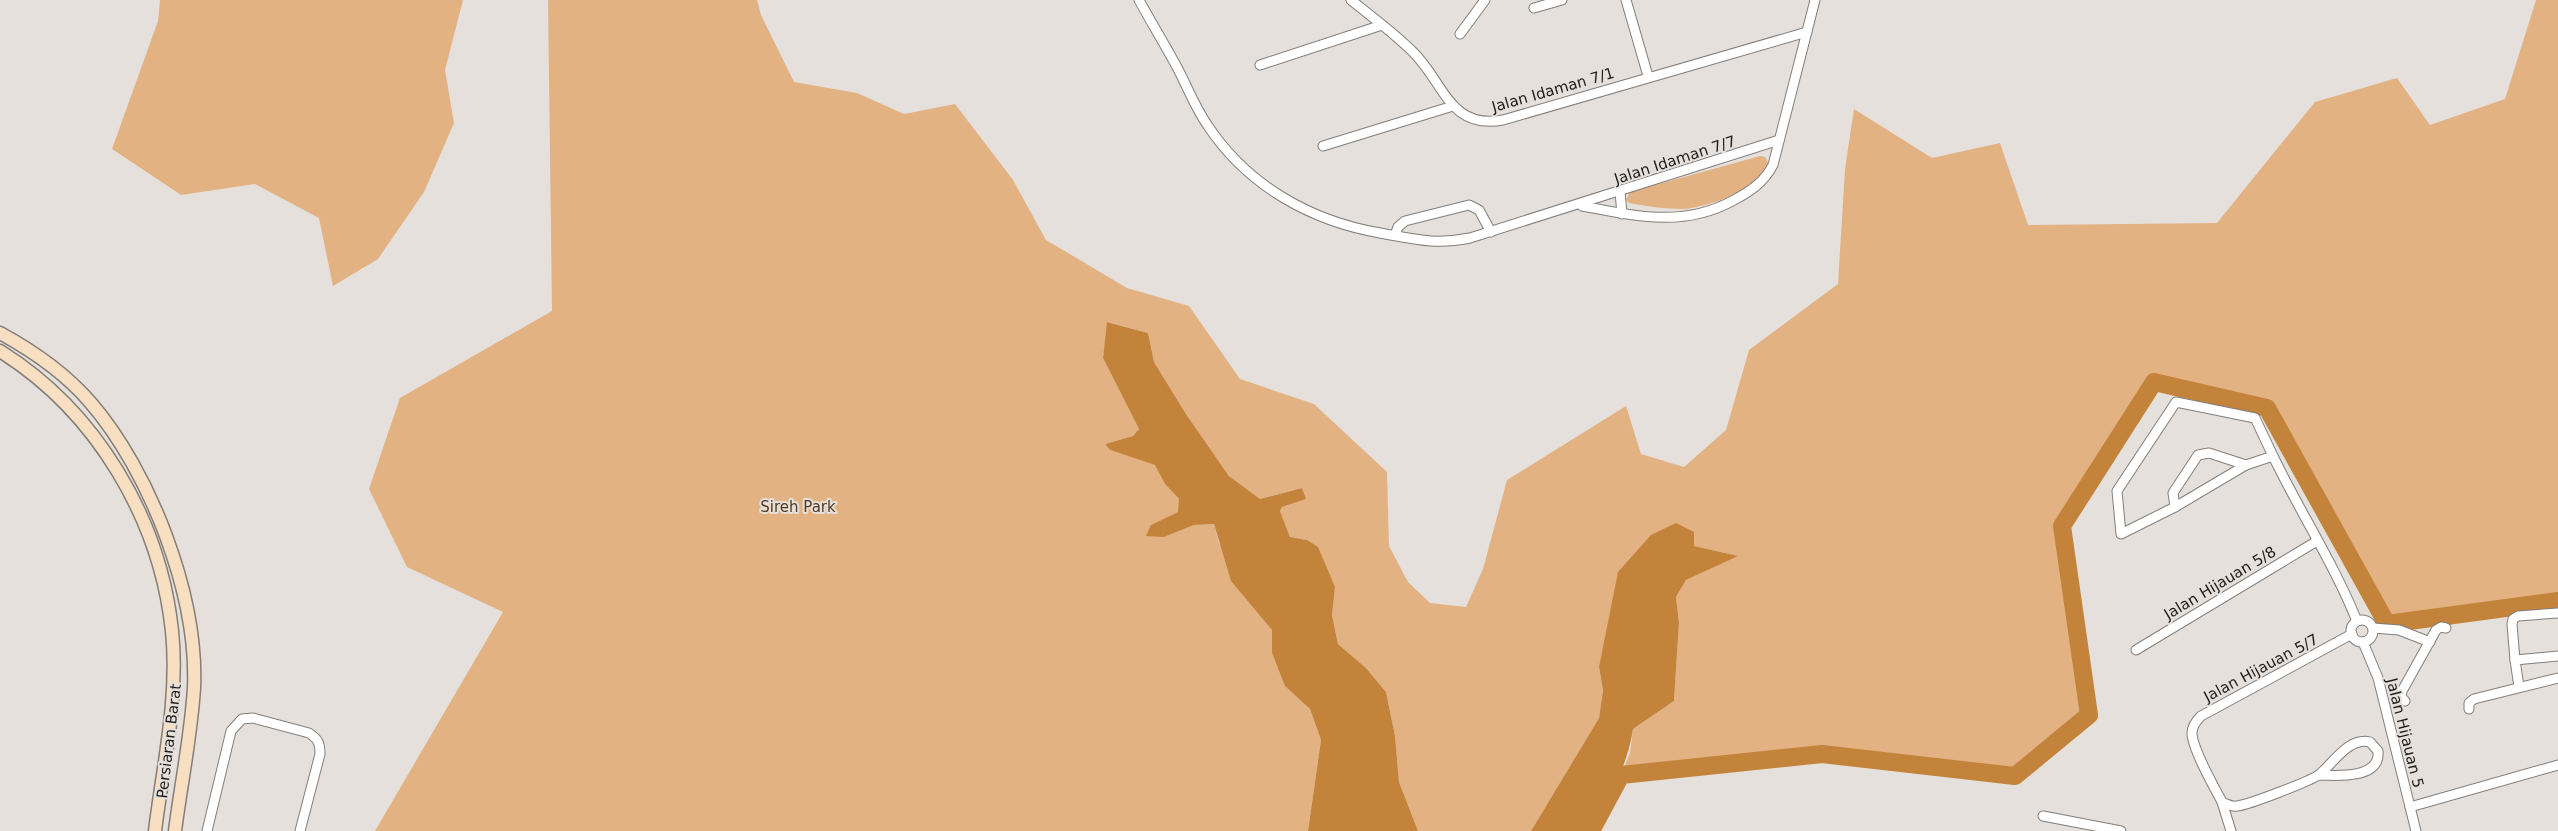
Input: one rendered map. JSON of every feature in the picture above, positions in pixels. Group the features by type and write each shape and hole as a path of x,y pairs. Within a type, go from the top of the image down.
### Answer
{"street":[{"name":"Jalan Idaman 7/7","path":"1139,0 1195,105 1221,144 1239,163 1267,187 1316,216 1358,229 1424,242 1449,242 1491,232 1579,206 1779,140"},
{"name":"Jalan Idaman 7/1","path":"1351,0 1419,58 1452,106 1469,118 1489,122 1807,32"},
{"path":"1460,34 1485,0"},
{"path":"1534,8 1562,0"},
{"path":"1626,0 1648,76"},
{"name":"Jalan Idaman 7/7","path":"1579,206 1622,214 1683,218 1701,215 1729,203 1755,188 1766,177 1773,165 1815,0"},
{"path":"1260,65 1382,25"},
{"path":"1323,146 1452,106"},
{"path":"1620,192 1622,214"},
{"path":"1395,235 1398,227 1405,221 1470,206 1479,210 1491,232"},
{"name":"Persiaran Barat","path":"0,333 28,348 60,372 90,401 138,471 170,547 190,627 194,687 175,831"},
{"name":"Persiaran Barat","path":"0,351 46,385 76,413 104,449 139,509 153,551 166,596 172,632 173,692 155,831"},
{"path":"2273,456 2246,465 2175,507 2121,534 2117,491 2176,402 2255,418 2317,541 2344,588 2357,621"},
{"path":"2175,507 2173,493 2198,455 2209,453 2246,465"},
{"name":"Jalan Hijauan 5/8","path":"2136,650 2317,541"},
{"path":"2519,687 2515,660 2513,619 2518,616 2558,613"},
{"path":"2357,621 2368,622 2372,628 2372,635 2363,642 2356,640 2352,634 2352,627 2357,621"},
{"path":"2372,628 2399,630 2430,642"},
{"path":"2405,701 2401,696 2402,691 2438,628 2446,628"},
{"name":"Jalan Hijauan 5/7","path":"2231,831 2222,802 2192,738 2192,731 2196,720 2352,634"},
{"name":"Jalan Hijauan 5","path":"2363,642 2378,678 2416,831"},
{"path":"2515,660 2558,656"},
{"path":"2469,709 2469,703 2474,699 2558,678"},
{"path":"207,831 232,730 242,719 253,718 309,733 316,737 320,744 320,754 300,831"},
{"path":"2222,802 2234,806 2242,806 2319,775 2346,776 2359,773 2373,767 2377,762 2378,751 2370,742 2358,743 2337,756 2319,775"},
{"path":"2410,807 2558,765"},
{"path":"2044,816 2120,831"}],"green space":[{"path":"160,0 463,0 445,70 454,123 424,192 378,259 333,286 319,218 255,184 181,195 112,149 158,21"},
{"name":"Sireh Park","path":"548,0 757,0 761,15 794,82 857,93 904,114 955,104 1013,180 1046,240 1127,288 1189,306 1240,379 1314,404 1387,472 1389,546 1408,582 1430,603 1466,607 1483,569 1507,480 1626,406 1641,454 1684,467 1726,430 1749,350 1838,284 1845,169 1854,109 1932,158 2000,143 2028,225 2217,223 2315,102 2397,78 2430,125 2505,99 2536,0 2558,0 2558,601 2387,624 2267,408 2155,382 2062,526 2089,715 2015,776 1822,754 1621,775 1630,753 1633,729 1674,701 1679,622 1676,597 1686,580 1737,556 1694,546 1599,667 1603,690 1599,718 1531,831 1418,831 1399,782 1395,736 1386,692 1366,668 1338,644 1332,615 1335,587 1307,540 1290,537 1280,511 1282,507 1305,499 1302,488 1260,499 1229,476 1186,414 1154,362 1148,333 1108,322 1103,358 1139,429 1133,436 1105,444 1110,450 1156,465 1165,484 1179,499 1179,512 1151,525 1164,537 1194,525 1214,524 1219,543 1254,607 1272,630 1272,653 1285,685 1310,709 1321,740 1308,831 375,831 503,612 407,567 369,489 400,398 552,311"},
{"path":"1760,156 1765,157 1768,162 1763,177 1757,183 1713,202 1691,208 1676,209 1629,203 1626,200 1630,192"}],"shaded area":[{"path":"1107,322 1148,333 1154,362 1186,414 1229,476 1260,499 1302,488 1306,499 1282,507 1280,511 1290,537 1307,540 1318,547 1335,587 1332,615 1338,644 1366,668 1386,692 1395,736 1399,782 1418,831 1308,831 1321,740 1310,709 1285,686 1272,653 1272,630 1231,581 1214,524 1194,525 1164,537 1146,536 1151,525 1178,512 1179,499 1165,484 1155,465 1110,450 1105,444 1133,436 1139,429 1103,358"},
{"path":"1676,523 1694,532 1694,546 1738,556 1686,580 1676,597 1679,622 1674,701 1633,729 1622,769 1591,831 1531,831 1599,718 1603,690 1599,667 1618,572 1651,535"}],"waterway":[{"path":"1591,831 1621,775 1822,754 2015,776 2089,715 2062,526 2154,382 2267,408 2387,624 2558,601"}]}
